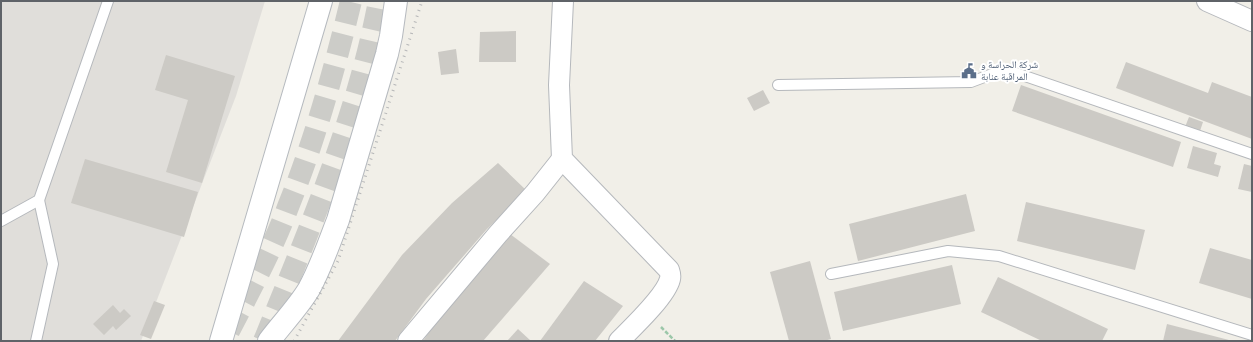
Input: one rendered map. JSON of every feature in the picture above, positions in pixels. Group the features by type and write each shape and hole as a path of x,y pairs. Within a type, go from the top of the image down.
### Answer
{"main road":[{"path":"221,341 321,1"},
{"path":"269,341 308,290 319,269 328,245 340,212 387,54 396,1"}],"street":[{"path":"408,341 493,240 535,193 562,159 559,85 563,1"},
{"path":"1207,1 1252,21"},
{"path":"562,159 669,270 671,276 669,284 647,312 619,341"}],"lane":[{"path":"36,341 53,264 39,200 108,1"},
{"path":"778,85 971,82 995,73 1013,72 1252,154"},
{"path":"1,221 39,200"},
{"path":"831,274 948,251 999,256 1252,335"}],"shaded area":[{"path":"1,1 265,1 236,96 141,341 1,341"}],"building":[{"path":"516,31 516,62 479,62 480,32"},
{"path":"456,49 459,73 441,75 438,52"},
{"path":"166,55 235,76 202,183 166,172 188,100 155,90"},
{"path":"1126,62 1208,93 1212,82 1252,97 1252,139 1116,88"},
{"path":"1021,85 1181,142 1173,167 1012,111"},
{"path":"763,90 770,103 754,111 747,98"},
{"path":"1189,117 1203,122 1198,137 1183,132"},
{"path":"1193,146 1217,153 1214,164 1221,166 1218,177 1187,168"},
{"path":"85,159 198,192 184,237 71,203"},
{"path":"498,163 527,191 487,229 426,299 395,341 338,341 402,255 452,203"},
{"path":"1244,164 1252,166 1252,192 1238,189"},
{"path":"966,194 975,231 858,261 849,224"},
{"path":"1026,202 1145,230 1135,270 1017,241"},
{"path":"510,234 550,264 483,341 423,341 436,322"},
{"path":"1210,248 1252,260 1252,299 1199,283"},
{"path":"810,261 831,339 824,341 789,341 770,272"},
{"path":"952,265 961,304 843,331 834,292"},
{"path":"998,277 1108,329 1102,341 1042,341 981,312"},
{"path":"584,281 623,306 595,341 540,341"},
{"path":"154,301 165,305 151,339 140,335"},
{"path":"113,305 120,313 124,309 131,316 116,330 113,326 104,335 93,324"},
{"path":"1167,324 1229,340 1229,341 1163,341"},
{"path":"518,329 531,341 507,341"}],"tunnel":[{"path":"229,331 268,254 298,182 323,105 351,1"},
{"path":"264,341 298,258 345,131 370,45 379,1"}],"railway":[{"path":"294,341 338,261 422,1"}],"place":[{"name":"شركة الحراسة و المراقبة عنابة","path":"969,71"}]}
